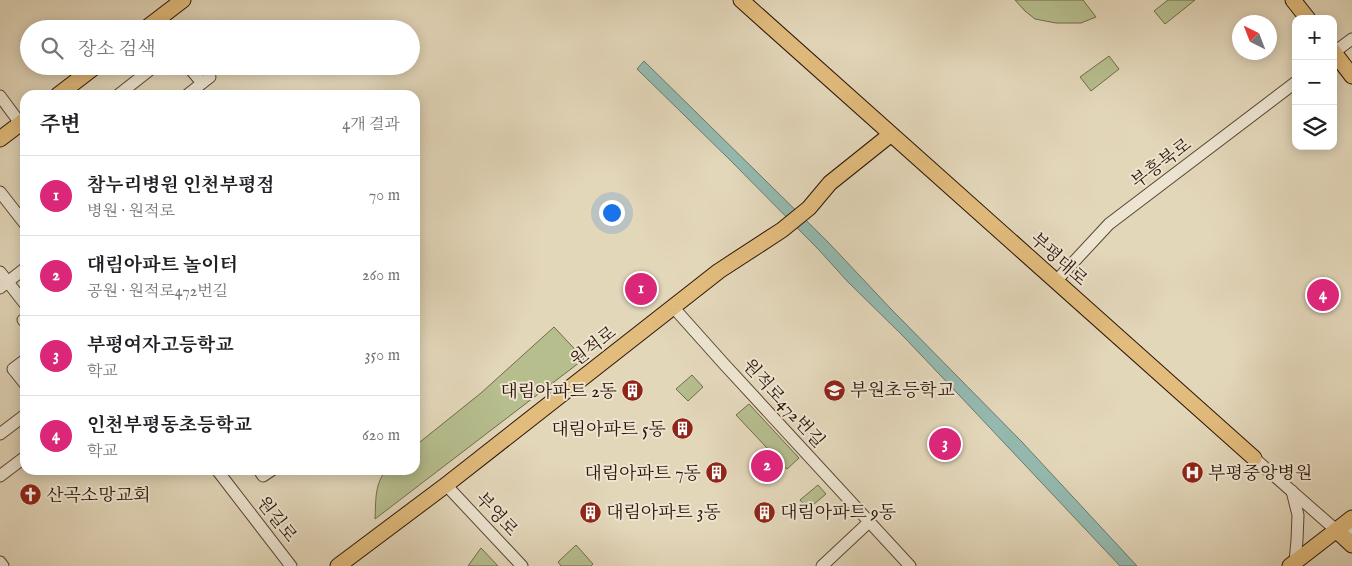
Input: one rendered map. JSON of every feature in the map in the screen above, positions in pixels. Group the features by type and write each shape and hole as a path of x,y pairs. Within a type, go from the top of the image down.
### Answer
{"main road":[{"path":"157,20 183,0"},
{"path":"1294,0 1305,15"},
{"name":"부평대로","path":"744,1 890,135 1254,458"},
{"path":"1337,56 1352,76"},
{"path":"65,90 84,75"},
{"path":"0,139 20,124"},
{"name":"원적로","path":"338,566 446,485 719,271 782,230 809,208 830,183 890,135"},
{"path":"1292,564 1352,518"},
{"name":"부평대로","path":"1336,530 1352,545"}],"street":[{"path":"1337,50 1352,39"},
{"path":"124,90 144,75"},
{"path":"192,75 198,88"},
{"name":"부흥북로","path":"1056,281 1109,224 1292,85"},
{"path":"0,96 20,119"},
{"path":"0,192 20,218"},
{"path":"0,272 4,285 20,299"},
{"path":"4,285 20,272"},
{"name":"원적로472번길","path":"673,307 910,566"},
{"path":"20,364 13,369 20,378"},
{"path":"1,432 20,419"},
{"name":"부평대로","path":"1254,458 1336,530"},
{"path":"0,476 20,461"},
{"name":"원길로","path":"221,475 291,566"},
{"name":"부영로","path":"446,485 522,566"},
{"path":"1292,491 1298,515 1298,540 1292,564"},
{"path":"822,566 869,522"},
{"path":"1336,530 1352,529"},
{"path":"0,562 3,566"}],"green space":[{"path":"1015,0 1083,0 1096,17 1081,23 1056,23 1035,19"},
{"path":"1168,0 1195,0 1165,24 1154,11"},
{"path":"1109,56 1119,69 1091,91 1080,77"},
{"path":"554,327 584,359 375,519 378,487 383,475 420,475 420,442 481,393"},
{"path":"692,375 703,387 688,401 676,389"},
{"path":"749,404 799,458 787,469 784,467 766,483 750,466 768,449 736,415"},
{"path":"818,485 826,494 808,509 800,500"},
{"path":"576,545 593,564 591,566 561,566 558,562"},
{"path":"481,548 498,566 468,566"}],"water":[{"path":"644,61 828,242 1022,442 1137,566 1120,566 903,336 730,160 637,69"}],"place":[{"name":"참누리병원 인천부평점","path":"641,289"},
{"name":"인천부평동초등학교","path":"1323,295"},
{"name":"부원초등학교","path":"834,390"},
{"name":"대림아파트 2동","path":"633,391"},
{"name":"대림아파트 5동","path":"682,429"},
{"name":"부평여자고등학교","path":"945,444"},
{"name":"대림아파트 놀이터","path":"767,466"},
{"name":"대림아파트 7동","path":"717,473"},
{"name":"부평중앙병원","path":"1192,473"},
{"name":"산곡소망교회","path":"30,495"},
{"name":"대림아파트 3동","path":"590,512"},
{"name":"대림아파트 9동","path":"764,512"}]}
